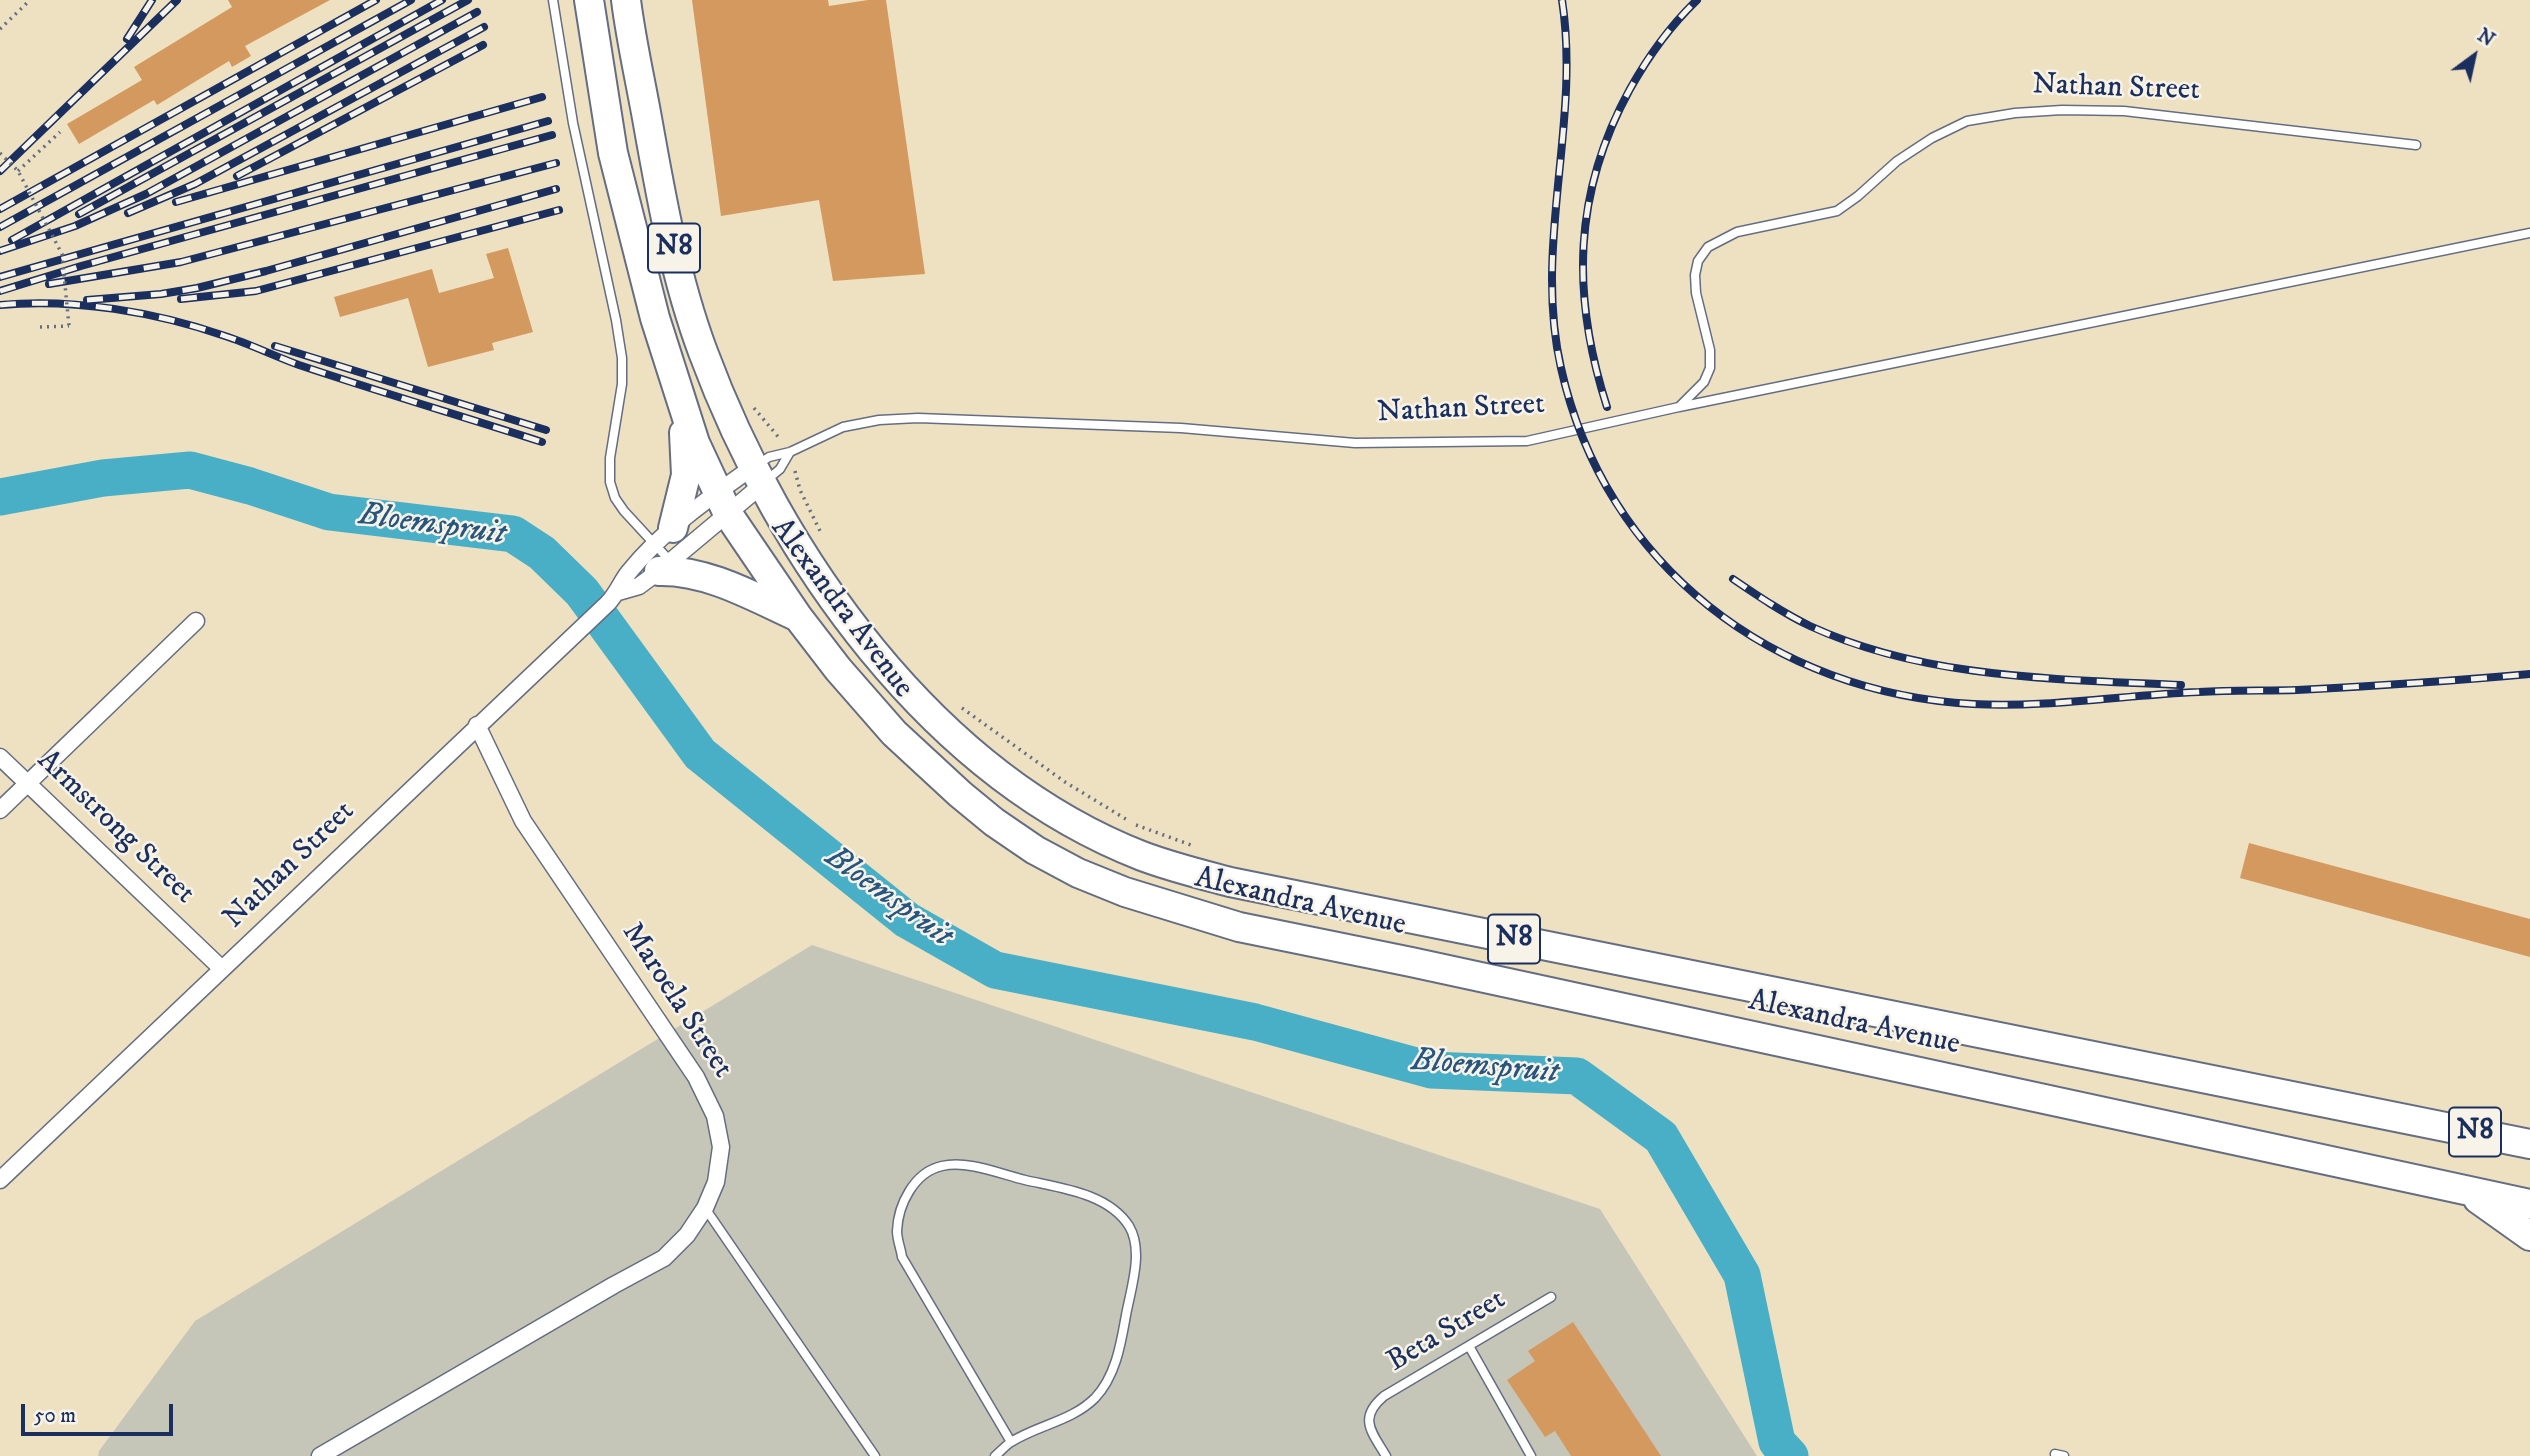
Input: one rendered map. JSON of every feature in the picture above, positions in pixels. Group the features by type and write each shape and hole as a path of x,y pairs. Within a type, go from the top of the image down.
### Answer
{"highway":[{"name":"Alexandra Avenue","path":"589,0 613,153 655,317 695,443 723,503 798,617 894,733 960,794 1035,850 1078,873 1125,892 1239,927 2530,1204"},
{"name":"Alexandra Avenue","path":"626,0 657,178 690,311 720,396 758,475 808,560 863,640 922,706 990,767 1066,819 1142,856 1230,882 2530,1144"},
{"path":"681,399 686,475 664,551 678,570 701,576 798,617"},
{"path":"2464,1190 2530,1236"}],"street":[{"name":"Nathan Street","path":"613,597 639,586 664,551 758,475"},
{"name":"Nathan Street","path":"0,1180 548,660 613,597 627,573 664,551 758,475"},
{"path":"0,810 196,621"},
{"name":"Maroela Street","path":"320,1456 664,1258 687,1235 705,1208 716,1182 720,1147 715,1116 696,1076 523,821 477,725"},
{"name":"Armstrong Street","path":"0,757 222,969"}],"lane":[{"path":"552,0 573,123 622,358 622,384 610,458 610,482 615,498 624,511 664,551"},
{"name":"Nathan Street","path":"758,475 769,457 790,452 843,427 892,419 966,419 1181,428 1345,443 1527,441 1679,407 1704,382 1710,368 1710,350 1696,293 1695,275 1698,261 1708,247 1737,232 1837,211 1897,162 1932,138 1967,121 2015,113 2062,110 2124,111 2416,145"},
{"path":"1679,407 2530,233"},
{"name":"Nathan Street","path":"758,475 780,469 790,452"},
{"path":"995,1456 1011,1442 1077,1413 1096,1397 1110,1375 1119,1352 1136,1247 1129,1227 1115,1210 1088,1195 968,1166 942,1166 923,1175 908,1192 897,1233 902,1258 1011,1442"},
{"path":"705,1208 875,1456"},
{"name":"Beta Street","path":"1386,1456 1370,1430 1368,1421 1370,1411 1384,1396 1550,1297"},
{"path":"1469,1346 1531,1456"},
{"path":"2054,1454 2064,1456"}],"path":[{"path":"0,29 30,0"},
{"path":"18,171 60,132"},
{"path":"0,153 18,171 62,254 69,326 40,327"},
{"path":"747,400 790,452 800,490 823,536"},
{"path":"958,705 1065,782 1134,824 1193,845"}],"shaded area":[{"path":"812,945 1600,1209 1757,1456 98,1456 99,1451 195,1321"}],"building":[{"path":"228,0 330,0 245,46 251,56 232,67 229,61 157,105 154,100 79,144 67,124 142,80 134,67 232,7"},
{"path":"692,0 828,0 829,6 886,0 925,274 833,281 819,200 721,216"},
{"path":"508,248 533,332 492,343 494,350 428,367 408,298 340,317 334,297 432,269 439,293 494,278 486,254"},
{"path":"2249,843 2530,919 2530,957 2240,878"},
{"path":"1573,1322 1661,1456 1571,1456 1555,1431 1545,1437 1507,1380 1535,1361 1528,1351"}],"waterway":[{"name":"Bloemspruit","path":"0,497 103,478 190,470 329,512 513,534 542,553 582,592 700,754 907,920 995,970 1255,1022 1431,1070 1577,1076 1661,1137 1742,1275 1777,1442 1790,1456"}],"railway":[{"path":"127,39 152,0"},
{"path":"0,171 177,0"},
{"path":"0,209 376,0"},
{"path":"0,227 411,0"},
{"path":"12,240 442,0"},
{"path":"79,214 468,0"},
{"path":"1562,0 1566,92 1552,276 1554,322 1561,368 1583,439 1616,502 1658,558 1709,606 1767,645 1831,675 1900,695 1973,704 2058,703 2199,692 2297,690 2530,674"},
{"path":"1607,407 1587,325 1583,285 1588,206 1597,167 1611,128 1630,89 1660,42 1697,0"},
{"path":"0,251 75,226 146,194 477,12"},
{"path":"128,213 195,184 484,27"},
{"path":"237,176 483,45"},
{"path":"176,202 542,97"},
{"path":"0,277 548,121"},
{"path":"0,291 552,135"},
{"path":"49,284 181,262 556,163"},
{"path":"87,300 197,288 556,189"},
{"path":"181,299 256,291 559,210"},
{"path":"0,305 85,305 143,314 199,327 329,375 542,442"},
{"path":"275,346 546,430"},
{"path":"1733,579 1810,626 1854,644 1899,657 2039,678 2181,685"}]}
